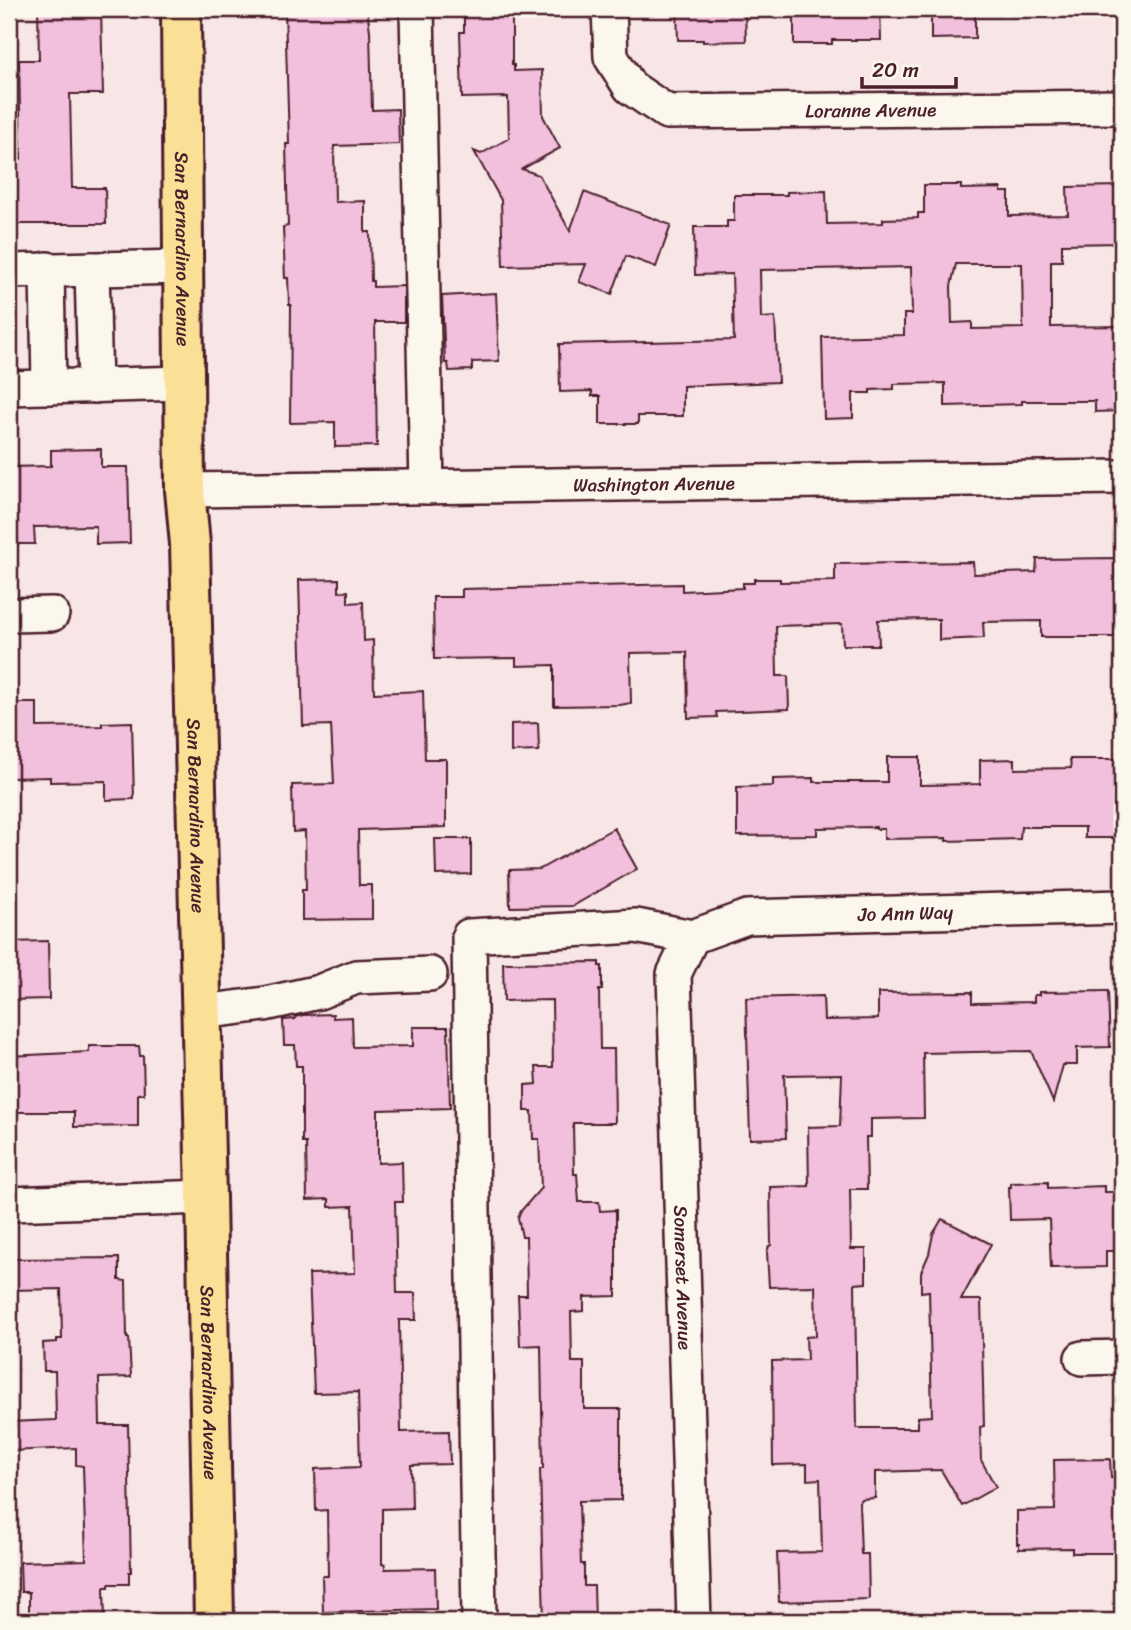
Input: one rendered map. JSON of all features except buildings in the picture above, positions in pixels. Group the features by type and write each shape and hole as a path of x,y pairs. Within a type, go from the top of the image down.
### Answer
{"main road":[{"name":"San Bernardino Avenue","path":"181,9 185,490 190,544 214,1621"}],"street":[{"path":"417,9 427,487"},
{"name":"Loranne Avenue","path":"609,9 611,57 630,87 667,112 1122,107"},
{"path":"9,271 183,267"},
{"path":"92,268 95,386"},
{"path":"47,269 49,387"},
{"path":"9,388 184,383"},
{"name":"Washington Avenue","path":"185,490 1122,477"},
{"path":"9,615 52,614"},
{"name":"Jo Ann Way","path":"692,937 747,917 1122,907"},
{"path":"479,1621 469,936 636,926 692,937"},
{"name":"Somerset Avenue","path":"692,937 674,974 694,1621"},
{"path":"202,1012 265,1004 319,992 356,977 430,974"},
{"path":"9,1204 206,1197"},
{"path":"1082,1358 1122,1357"}]}
